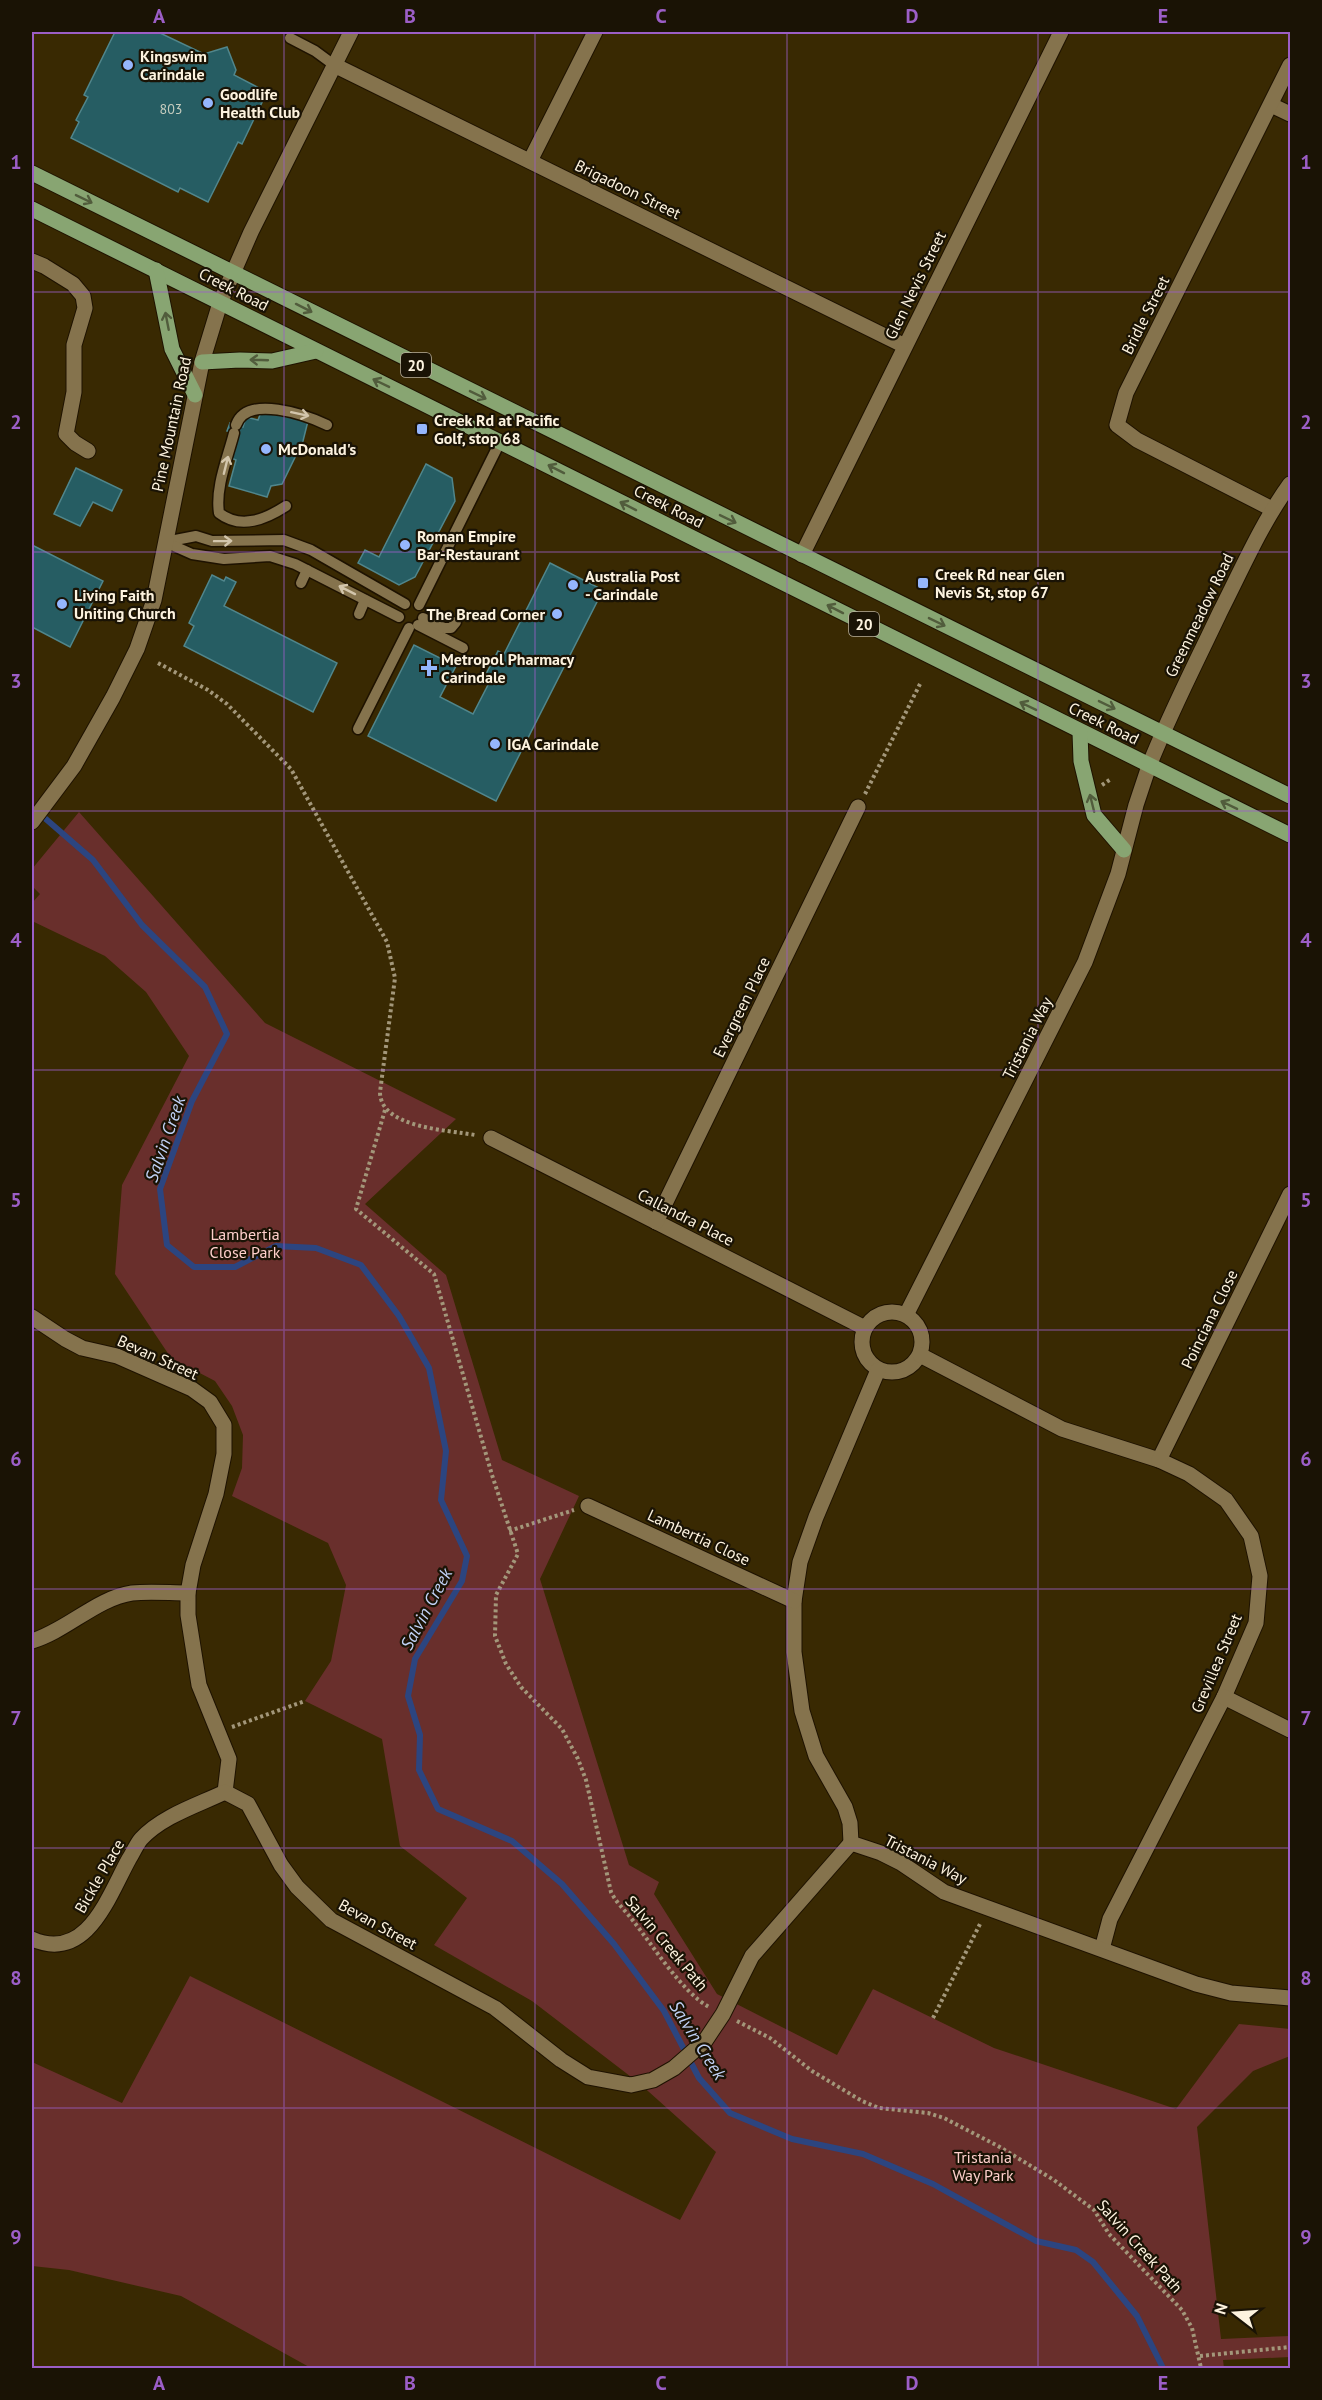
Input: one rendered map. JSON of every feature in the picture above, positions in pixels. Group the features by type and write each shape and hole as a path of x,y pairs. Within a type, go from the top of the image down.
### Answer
{"main road":[{"name":"Creek Road","path":"32,172 1290,796"},
{"name":"Creek Road","path":"32,208 1290,835"},
{"path":"156,270 172,349 195,394"},
{"path":"202,363 240,360 272,361 316,351"},
{"path":"1080,732 1082,761 1094,815 1125,850"}],"street":[{"name":"Pine Mountain Road","path":"32,822 74,766 118,689 137,649 154,600 195,394 220,303 251,232 351,32"},
{"path":"530,161 595,32"},
{"name":"Glen Nevis Street","path":"802,555 1061,32"},
{"name":"Brigadoon Street","path":"334,65 905,346"},
{"name":"Bridle Street","path":"1272,509 1137,440 1118,426 1126,393 1290,65"},
{"path":"1271,105 1290,114"},
{"path":"32,261 73,284 83,296 85,308 74,345 74,392 66,434 88,451"},
{"name":"Greenmeadow Road","path":"1149,765 1162,733 1272,509 1290,484"},
{"name":"Tristania Way","path":"906,1315 1085,962 1125,850 1138,796 1149,765"},
{"name":"Evergreen Place","path":"656,1222 858,807"},
{"name":"Callandra Place","path":"491,1138 865,1328"},
{"name":"Poinciana Close","path":"1159,1460 1290,1194"},
{"path":"895,1312 906,1315 915,1322 921,1332 923,1344 920,1355 913,1365 902,1372 890,1373 879,1370 869,1363 862,1352 861,1340 865,1328 872,1318 883,1313 895,1312"},
{"name":"Bevan Street","path":"32,1317 65,1340 82,1348 117,1356 192,1389 210,1402 224,1425 224,1454 216,1494 194,1565 188,1593 188,1615 199,1685 229,1759 225,1792 248,1804 281,1865 297,1887 331,1920 495,2008 561,2060 588,2077 631,2085 653,2080 674,2068 705,2041 723,2014 752,1956 851,1844"},
{"name":"Grevillea Street","path":"920,1355 1062,1429 1159,1460 1189,1474 1226,1500 1251,1536 1260,1576 1256,1623 1224,1697 1110,1919 1102,1949"},
{"path":"851,1844 850,1823 845,1807 816,1756 802,1711 794,1652 794,1601 800,1562 816,1516 879,1370"},
{"name":"Lambertia Close","path":"588,1506 794,1601"},
{"path":"32,1641 48,1636 110,1600 131,1593 188,1593"},
{"path":"1224,1697 1290,1730"},
{"name":"Bickle Place","path":"32,1939 44,1944 70,1942 90,1929 141,1839 167,1819 225,1792"},
{"name":"Tristania Way","path":"851,1844 881,1853 901,1863 944,1892 1196,1984 1231,1993 1290,1998"}],"lane":[{"path":"290,38 315,51 334,65"},
{"path":"286,506 271,516 245,523 228,520 219,513 218,506 224,471 239,417 254,409 307,415 327,425"},
{"path":"419,605 500,442"},
{"path":"165,542 196,536 212,541 284,540 313,551 405,604"},
{"path":"165,542 192,554 224,559 270,556 307,570 399,617"},
{"path":"301,583 307,570"},
{"path":"359,614 365,600"},
{"path":"417,624 451,628 456,622"},
{"path":"417,624 463,648"},
{"path":"358,729 417,624"}],"path":[{"path":"158,663 208,690 228,704 291,769 387,942 395,978 380,1092 380,1101 385,1110 398,1119 491,1138"},
{"path":"858,807 921,682"},
{"name":"Salvin Creek Path","path":"385,1110 356,1209 434,1274 492,1475 518,1554 496,1595 495,1636 506,1664 521,1687 562,1730 578,1759 588,1790 611,1892 616,1903 629,1915 688,1990 702,2003 770,2038 812,2071 862,2101 879,2108 928,2113 944,2118 998,2146 1054,2181 1094,2210 1109,2235 1182,2310 1192,2328 1201,2368"},
{"path":"509,1531 588,1506"},
{"path":"217,1732 305,1701"},
{"path":"933,2018 989,1908"},
{"path":"1200,2356 1290,2348"}],"green space":[{"path":"79,812 265,1023 456,1119 365,1204 446,1275 502,1460 579,1496 540,1579 629,1865 659,1882 654,1894 717,1994 837,2055 873,1989 994,2048 1176,2109 1239,2024 1290,2029 1290,2056 1253,2071 1197,2127 1221,2339 1290,2336 1290,2357 1223,2360 1224,2368 311,2368 181,2296 69,2270 32,2266 32,2062 122,2103 190,1976 680,2220 716,2152 639,2083 532,2001 434,1945 467,1898 400,1846 382,1739 305,1701 331,1661 346,1585 328,1543 232,1496 242,1468 243,1435 232,1406 215,1381 171,1358 115,1274 122,1185 189,1056 146,992 105,956 32,921 32,903 40,894 32,886 32,869"}],"building":[{"path":"115,32 158,32 204,54 227,47 236,70 234,75 267,92 242,144 238,142 208,202 180,188 178,192 71,138 79,122 76,120 88,97 84,95"},
{"name":"McDonald's","path":"261,412 308,421 303,441 282,484 271,486 267,497 229,486 236,460 231,458 238,434 227,431 230,423 243,427 246,417 258,420"},
{"path":"426,464 452,478 455,501 415,577 399,585 358,563 365,550 379,557"},
{"path":"76,468 122,490 112,511 93,502 80,526 54,514"},
{"name":"Living Faith Uniting Church","path":"32,545 103,581 70,647 32,627"},
{"path":"550,563 603,590 496,801 368,736 414,645 456,666 440,697 473,714 491,679 485,676 498,651 504,654"},
{"path":"212,575 224,581 226,577 236,582 224,606 337,663 313,712 184,646 194,626 189,623"}],"waterway":[{"name":"Salvin Creek","path":"32,807 93,860 142,925 205,987 227,1034 192,1101 160,1189 167,1245 194,1267 235,1267 276,1246 316,1248 361,1265 399,1316 429,1368 446,1451 441,1500 467,1556 462,1581 415,1659 408,1696 420,1735 419,1770 438,1809 512,1841 562,1884 614,1944 664,2011 699,2078 730,2113 792,2139 863,2154 933,2184 1036,2241 1076,2250 1093,2262 1137,2316 1163,2368"}],"place":[{"name":"Kingswim Carindale","path":"128,65"},
{"name":"Goodlife Health Club","path":"208,103"},
{"name":"Creek Rd at Pacific Golf, stop 68","path":"422,429"},
{"name":"McDonald's","path":"266,449"},
{"name":"Roman Empire Bar-Restaurant","path":"405,545"},
{"name":"Creek Rd near Glen Nevis St, stop 67","path":"923,583"},
{"name":"Australia Post - Carindale","path":"573,585"},
{"name":"Living Faith Uniting Church","path":"62,604"},
{"name":"The Bread Corner","path":"557,614"},
{"name":"Metropol Pharmacy Carindale","path":"429,668"},
{"name":"IGA Carindale","path":"495,744"}],"park label":[{"name":"Lambertia Close Park","path":"245,1243"},
{"name":"Tristania Way Park","path":"983,2166"}]}
